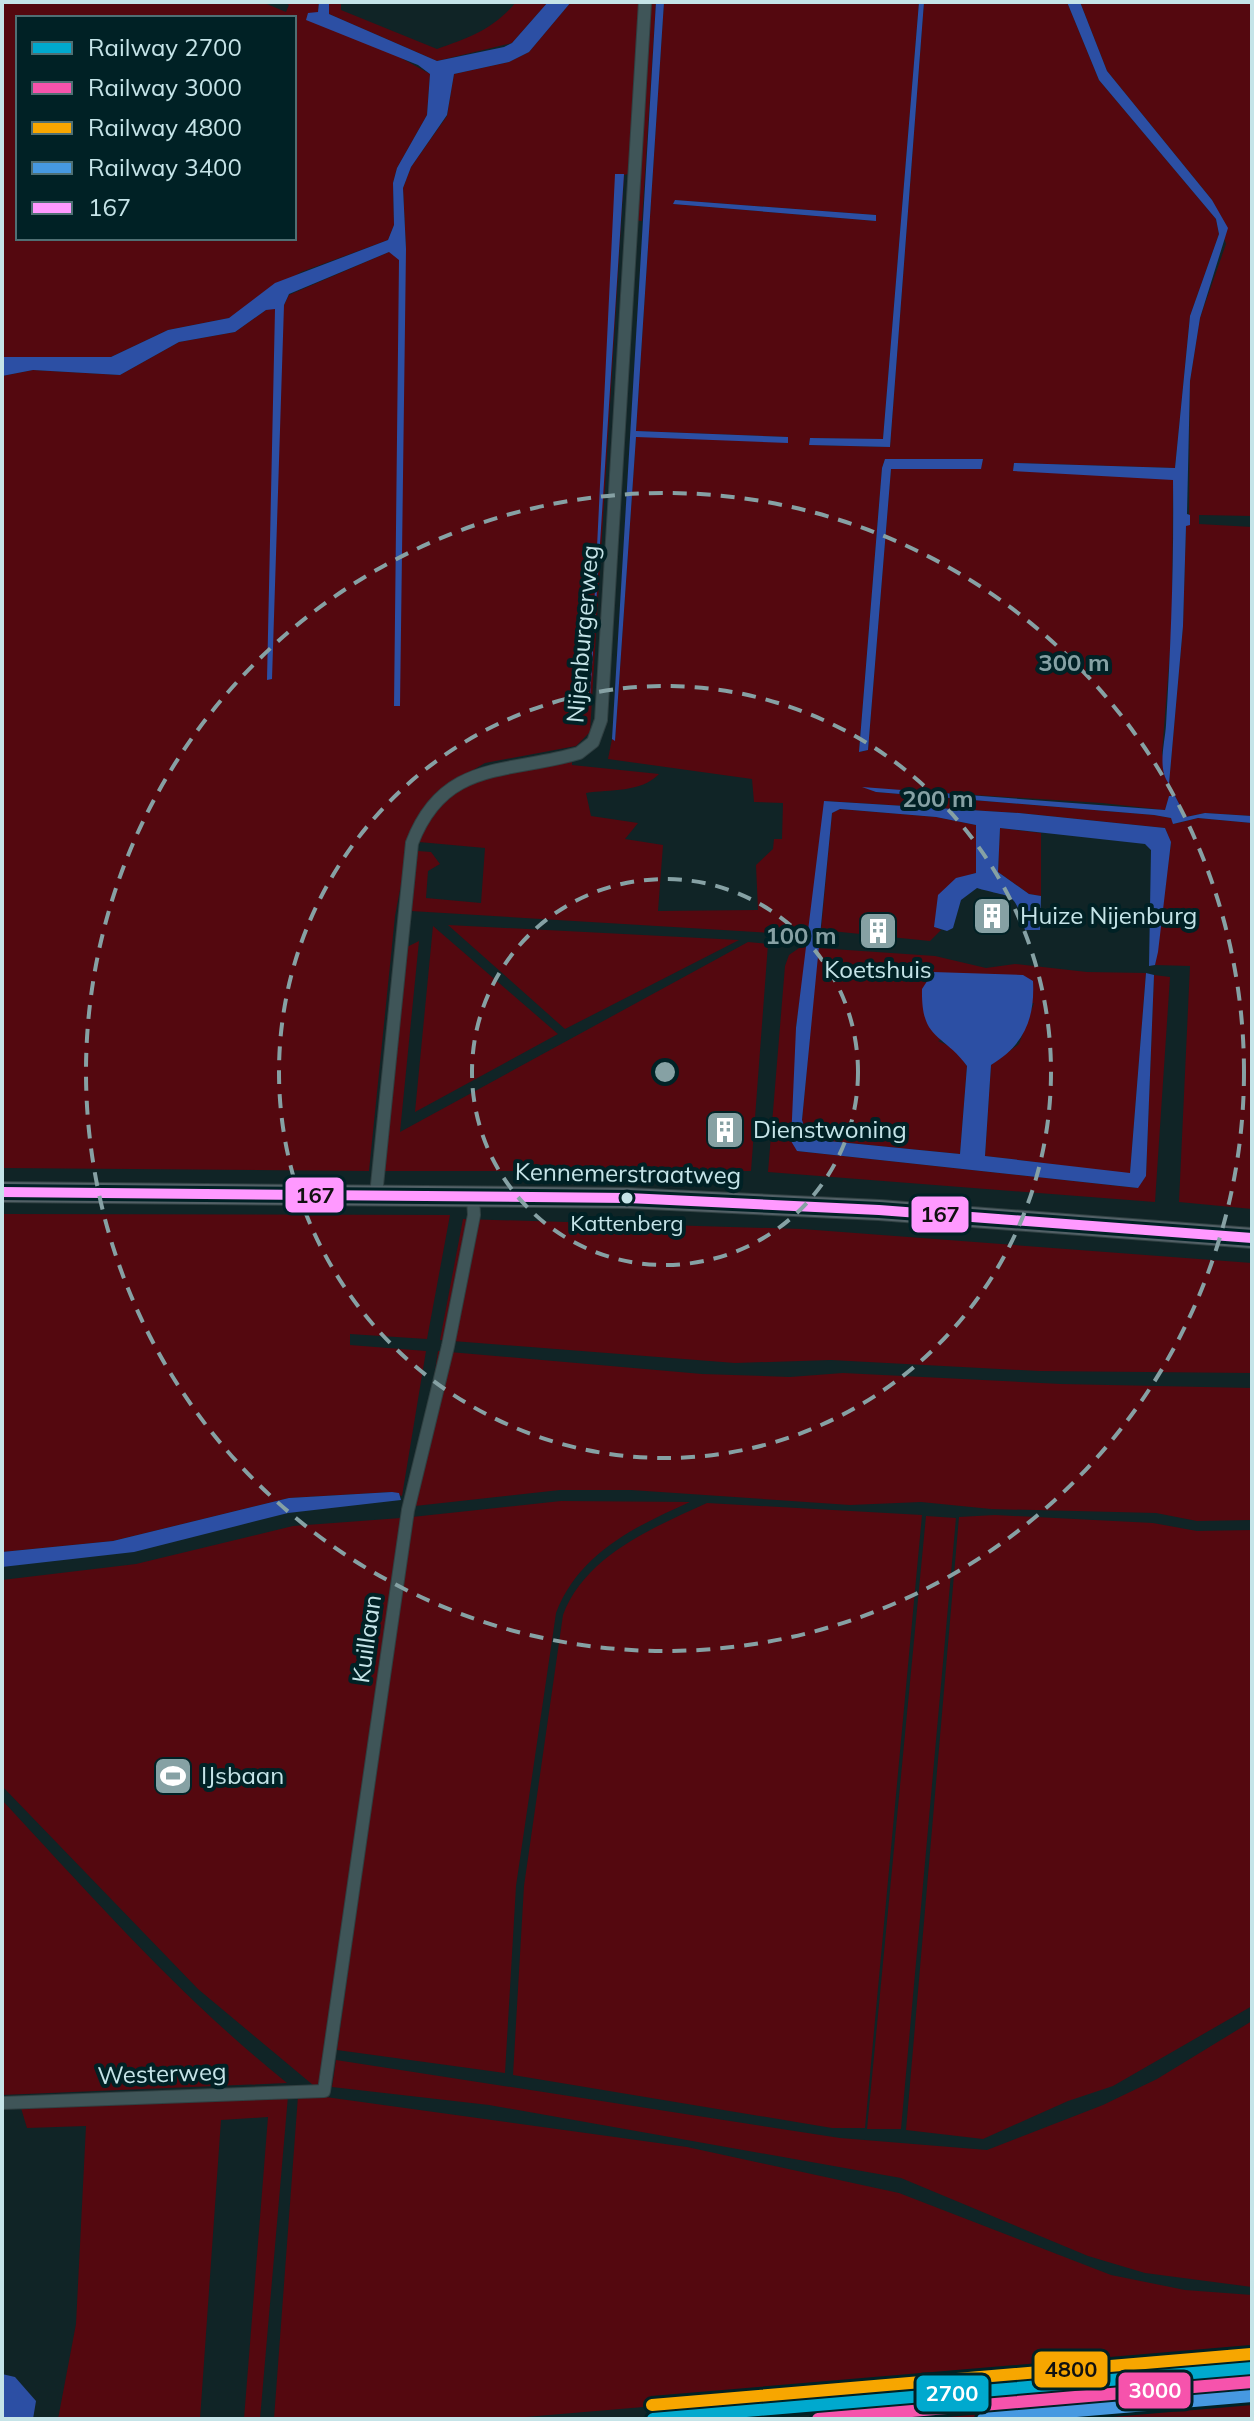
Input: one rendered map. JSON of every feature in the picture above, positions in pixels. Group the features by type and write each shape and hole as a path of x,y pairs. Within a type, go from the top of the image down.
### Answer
{"main road":[{"name":"Kennemerstraatweg","path":"2,1192 376,1195 473,1206 628,1198 756,1203 1252,1238"}],"street":[{"name":"Nijenburgerweg","path":"376,1195 412,843 418,828 433,804 452,786 474,775 579,753 593,742 601,720 645,2"},
{"name":"Kuillaan","path":"324,2091 408,1510 473,1206"},
{"name":"Westerweg","path":"2,2103 324,2091"}],"shaded area":[{"path":"2,2 262,2 286,12 289,5 284,2 319,2 318,12 430,74 427,115 397,168 393,183 394,225 388,240 301,272 229,318 168,330 111,357 2,357"},
{"path":"329,2 341,2 341,10 437,49 490,26 516,2 548,2 512,43 437,61 329,14"},
{"path":"571,2 640,2 628,174 624,175 590,732 576,746 485,763 451,783 405,863 395,916 369,1171 2,1168 2,376 33,370 120,375 179,342 235,332 266,310 284,305 289,295 389,252 406,249 403,188 411,167 447,116 454,74 509,62 529,52"},
{"path":"647,2 656,2 642,221 632,220"},
{"path":"664,2 919,2 883,440 810,438 809,445 890,447 924,2 1067,2 1099,80 1216,219 1219,234 1190,316 1175,468 1014,463 1013,470 1173,479 1172,625 1162,753 1169,783 1183,626 1186,525 1189,525 1190,381 1200,318 1226,244 1212,200 1107,71 1080,2 1252,2 1252,516 1199,515 1199,524 1252,527 1252,816 1205,813 1186,817 1175,796 1169,797 1165,810 866,788 876,792 1154,815 1171,818 1174,824 1198,818 1252,823 1252,1209 1179,1202 1190,966 1155,965 1171,843 1165,828 1019,813 825,801 810,928 803,935 411,911 418,851 431,852 440,864 428,871 426,898 481,903 485,848 419,842 428,820 442,802 460,789 503,772 572,759 572,765 659,774 634,787 586,793 591,816 638,823 625,839 663,845 658,911 758,910 756,865 773,849 774,839 782,839 783,803 754,802 752,779 608,759 612,739 615,740 636,436 788,442 787,437 636,431","holes":["675,200 876,215 876,221 673,204","885,459 983,459 980,469 891,468 868,750 859,752"]},
{"path":"840,809 936,817 976,825 976,873 956,879 934,926 941,930 930,941 821,930 832,813"},
{"path":"1000,828 1041,833 1041,896 1029,894 998,872"},
{"path":"448,925 739,940 565,1029"},
{"path":"433,926 558,1034 415,1112"},
{"path":"419,941 400,1132 748,942 768,944 751,1171 384,1171 405,948"},
{"path":"802,946 807,947 796,1028 797,1151 1137,1188 1146,1175 1154,975 1170,977 1155,1202 768,1172 785,966 789,955"},
{"path":"818,948 935,956 986,968 1015,964 1087,972 1146,973 1130,1174 985,1156 991,1065 1019,1044 1034,1003 938,1041 954,1048 967,1066 960,1154 808,1139 802,1120"},
{"path":"2,1214 450,1215 427,1339 350,1334 350,1345 426,1351 402,1496 392,1492 289,1498 113,1541 2,1552"},
{"path":"463,1219 802,1229 1252,1263 1252,1373 1039,1371 831,1360 735,1363 440,1340"},
{"path":"438,1351 702,1374 790,1377 843,1373 1061,1384 1252,1388 1252,1520 1197,1521 1156,1513 991,1509 921,1502 850,1505 631,1490 560,1490 415,1506"},
{"path":"561,1501 690,1502 629,1532 594,1558 566,1592 556,1613 516,1886 505,2073 337,2050 412,1517"},
{"path":"707,1503 922,1515 865,2128 832,2128 513,2075 524,1886 563,1615 573,1594 604,1560 643,1534"},
{"path":"995,1515 1153,1523 1197,1531 1252,1530 1252,2006 1113,2086 1068,2101 983,2139 906,2130 959,1517"},
{"path":"926,1516 956,1518 901,2129 867,2129"},
{"name":"IJsbaan","path":"401,1518 320,2085 313,2085 198,1989 2,1786 2,1580 136,1564 293,1526"},
{"path":"2,1800 174,1982 287,2083 2,2095"},
{"path":"1252,2021 1252,2287 1145,2273 1088,2256 901,2178 489,2105 332,2087 336,2060 840,2138 987,2150 1103,2105 1157,2079"},
{"path":"311,2095 687,2147 899,2193 1111,2275 1185,2290 1252,2295 1252,2355 502,2419 274,2419 298,2096"},
{"path":"288,2096 260,2419 244,2419 268,2117 221,2120 200,2419 58,2419 76,2324 86,2126 27,2128 21,2108"},
{"path":"1252,2388 1252,2419 904,2419"}],"water":[{"path":"319,2 329,2 329,14 437,61 504,47 512,43 548,2 571,2 529,52 509,62 454,74 447,115 411,167 403,188 406,249 400,706 394,706 399,260 389,252 289,294 284,305 272,679 267,680 275,309 266,310 235,332 179,342 120,375 33,370 2,376 2,357 111,357 168,330 229,318 275,283 388,240 394,225 393,183 397,168 427,115 430,74 418,65 306,20 308,13 318,12"},
{"path":"656,2 664,2 636,431 788,437 788,443 636,437 615,741 612,739"},
{"path":"919,2 924,2 890,447 809,445 810,438 883,439"},
{"path":"1067,2 1080,2 1107,71 1212,200 1228,228 1200,318 1190,381 1187,514 1190,515 1190,525 1186,526 1183,626 1169,784 1163,771 1163,747 1171,633 1173,480 1013,471 1014,463 1175,468 1190,316 1219,234 1216,219 1099,80"},
{"path":"615,174 624,174 589,713"},
{"path":"675,200 876,215 876,221 673,204"},
{"path":"885,459 983,459 981,469 891,469 868,750 859,752 882,468"},
{"path":"862,787 1165,810 1169,796 1175,796 1186,817 1205,813 1252,816 1252,823 1198,818 1173,824 1171,818 1154,815 876,792"},
{"path":"824,801 1019,813 1165,828 1171,842 1158,952 1155,965 1149,966 1151,850 1145,844 1000,828 998,872 1029,894 1041,896 1040,930 1025,930 1018,908 1010,898 977,888 961,900 953,928 947,931 934,927 938,895 956,878 976,873 976,825 936,817 840,809 832,813 802,1120 808,1139 960,1154 967,1066 929,1027 922,989 933,972 1023,975 1033,981 1032,1007 1019,1040 991,1065 985,1156 1130,1173 1146,973 1154,975 1146,1176 1138,1188 797,1151 791,1141 796,1028"},
{"path":"399,1493 401,1500 288,1513 134,1552 2,1567 2,1552 113,1541 289,1498"},
{"path":"2,2374 15,2377 36,2401 33,2419 3,2419"}],"rail line":[{"name":"4800","path":"652,2405 1251,2354"},
{"name":"2700","path":"653,2419 1252,2368"},
{"name":"3000","path":"818,2419 1252,2382"},
{"name":"3400","path":"983,2419 1252,2396"}],"transit line":[{"name":"167","path":"2,1192 628,1198 879,1210 1252,1238"}],"place":[{"name":"Huize Nijenburg","path":"992,916"},
{"name":"Koetshuis","path":"878,931"},
{"name":"Dienstwoning","path":"725,1130"},
{"name":"Kattenberg","path":"627,1198"},
{"name":"IJsbaan","path":"173,1776"}]}
